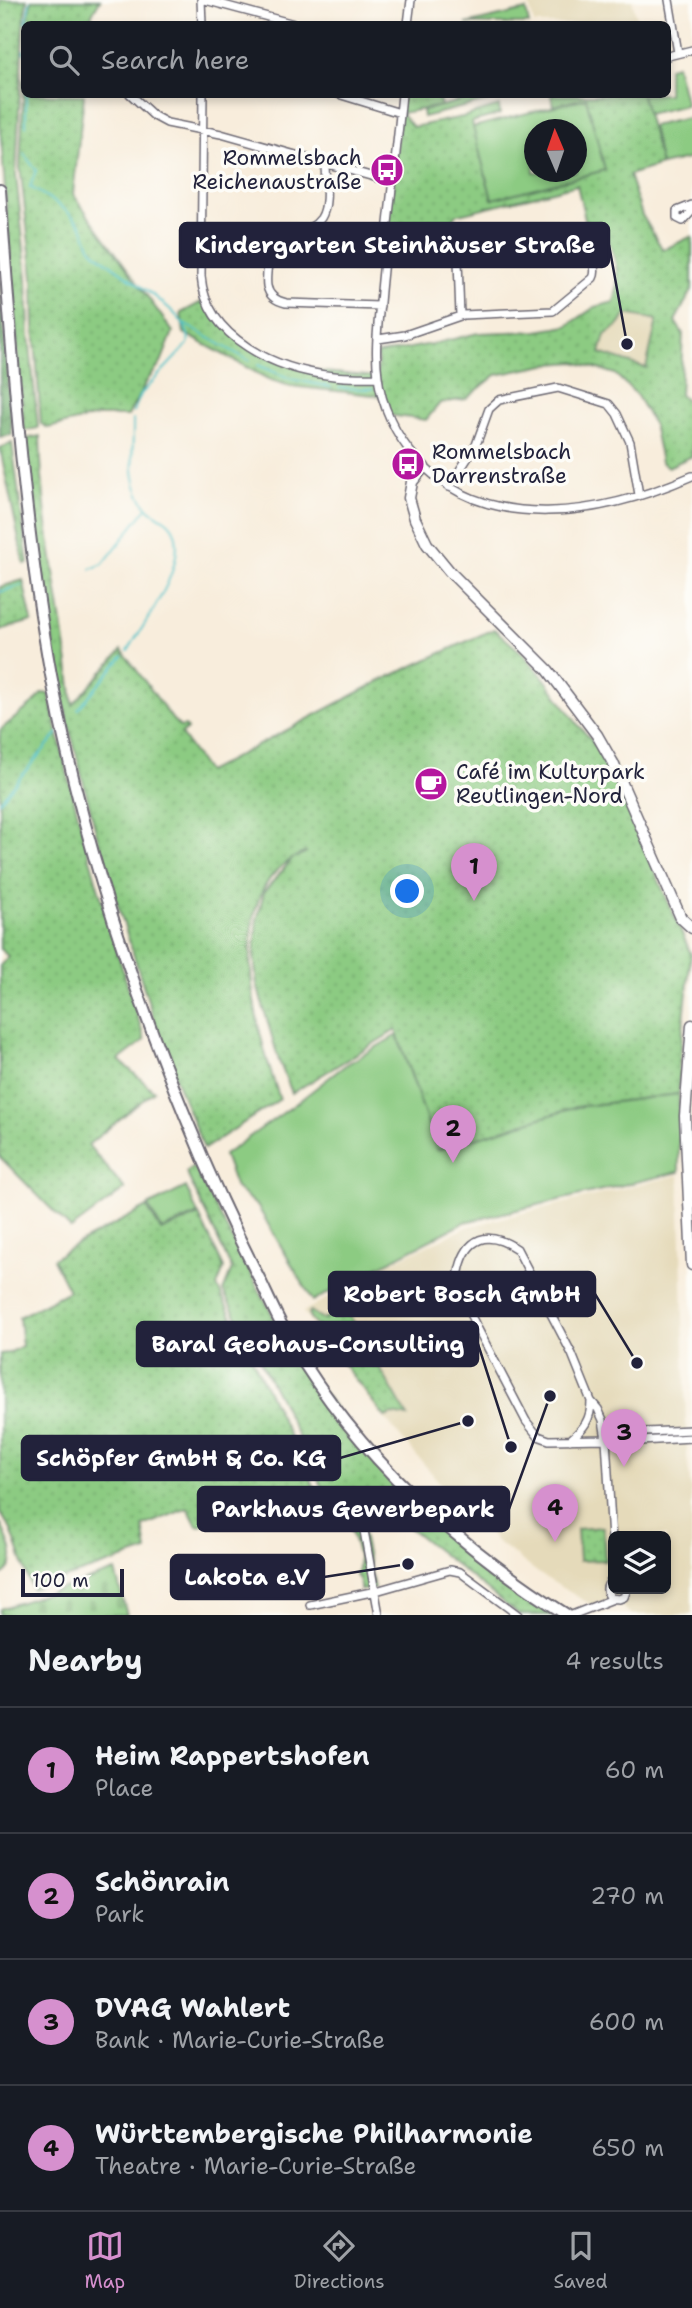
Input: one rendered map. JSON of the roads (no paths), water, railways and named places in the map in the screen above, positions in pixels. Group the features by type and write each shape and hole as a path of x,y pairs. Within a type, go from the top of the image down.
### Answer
{"main road":[{"path":"0,190 22,475 51,675 75,785 114,925 157,1048 218,1197 236,1233 291,1342 338,1409 386,1469 420,1505 501,1571 566,1613"}],"street":[{"path":"202,21 203,0 283,21"},
{"path":"408,21 411,0"},
{"path":"669,0 678,53"},
{"path":"671,55 692,50"},
{"path":"135,98 162,121 392,182"},
{"path":"203,98 201,276 205,300 214,318 227,333 239,341 296,368 334,376 378,377"},
{"path":"351,98 400,113"},
{"path":"402,98 380,306 378,377 394,426 409,450 449,488 490,504 537,511 576,510 639,495 692,475"},
{"path":"326,164 323,215 314,225 283,237 273,246 268,266 269,292 286,303 380,306"},
{"path":"692,205 677,211 678,220 686,220 692,211"},
{"path":"378,339 405,335 460,316 545,312 562,306 596,274 595,266 581,241 569,229 463,254 458,260 460,316"},
{"path":"449,488 476,445 491,405 499,400 558,388 600,400 615,410 629,442 639,495"},
{"path":"424,467 412,482 409,498 427,544 450,572 543,664 597,736 613,763 681,918 692,928"},
{"path":"681,918 692,922"},
{"path":"692,1025 685,1131 692,1265"},
{"path":"611,1531 606,1439 603,1420 591,1401 572,1354 517,1249 505,1241 495,1239 482,1239 469,1246 462,1256 458,1270 457,1289 526,1421 538,1436 549,1440 606,1439 623,1442 692,1438"},
{"path":"569,1440 585,1427 589,1420 591,1401"},
{"path":"606,1439 622,1433 692,1430"},
{"path":"233,1525 351,1511 359,1515 379,1615"},
{"path":"310,1605 376,1591 450,1570 460,1572 518,1615"},
{"path":"609,1594 613,1599"},
{"path":"566,1613 624,1597 625,1594"}],"waterway":[{"path":"27,21 30,1"},
{"path":"26,98 26,126"},
{"path":"24,154 36,170 30,187 70,214 81,225 92,249 166,306 187,332 188,344 141,394 133,413"},
{"path":"184,324 250,361"},
{"path":"258,365 291,379 331,387"},
{"path":"339,388 372,389"},
{"path":"128,651 162,594 175,562 177,547 173,528 148,508 137,488 133,466 133,420"},
{"path":"91,569 103,564 146,509"},
{"path":"0,592 22,585"},
{"path":"78,709 123,656"},
{"path":"0,801 58,733"}],"place":[{"name":"Rommelsbach Reichenaustraße","path":"387,170"},
{"name":"Kindergarten Steinhäuser Straße","path":"627,344"},
{"name":"Rommelsbach Darrenstraße","path":"408,464"},
{"name":"Café im Kulturpark Reutlingen-Nord","path":"431,784"},
{"name":"Heim Rappertshofen","path":"474,901"},
{"name":"Schönrain","path":"453,1163"},
{"name":"Robert Bosch GmbH","path":"637,1363"},
{"name":"Parkhaus Gewerbepark","path":"550,1396"},
{"name":"Schöpfer GmbH & Co. KG","path":"468,1421"},
{"name":"Baral Geohaus-Consulting","path":"511,1447"},
{"name":"DVAG Wahlert","path":"624,1467"},
{"name":"Württembergische Philharmonie","path":"555,1542"},
{"name":"Lakota e.V","path":"408,1564"}]}
